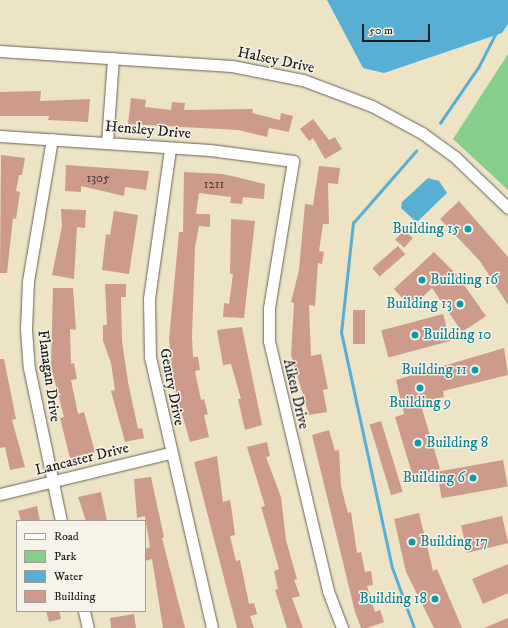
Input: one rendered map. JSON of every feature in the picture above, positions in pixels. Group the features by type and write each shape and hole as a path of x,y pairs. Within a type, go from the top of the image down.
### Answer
{"street":[{"name":"Halsey Drive","path":"0,51 250,68 337,91 422,133 454,156 508,208"},
{"path":"106,142 112,58"},
{"name":"Hensley Drive","path":"0,136 210,150 293,161"},
{"name":"Flanagan Drive","path":"52,139 28,281 26,329 29,368 61,520"},
{"name":"Gentry Drive","path":"170,148 148,324 150,357 170,453 212,628"},
{"name":"Aiken Drive","path":"293,161 269,308 269,341 328,591 342,628"},
{"name":"Lancaster Drive","path":"0,494 170,453"},
{"path":"84,612 88,628"}],"green space":[{"path":"508,54 508,190 453,139"}],"water":[{"path":"327,0 508,0 508,24 502,33 384,73 363,68"},
{"path":"428,178 439,181 447,193 418,221 414,220 401,208 402,202"}],"building":[{"path":"41,91 40,101 90,99 88,122 48,120 49,116 0,116 0,92"},
{"path":"131,98 146,100 145,107 171,110 172,102 185,103 184,110 253,109 252,113 280,120 281,113 293,116 289,132 269,128 267,137 238,130 128,124"},
{"path":"313,119 329,140 335,137 342,149 325,159 313,138 309,141 300,129"},
{"path":"1,155 25,158 22,175 19,175 16,191 20,192 16,219 13,218 7,273 0,273"},
{"path":"66,165 149,171 146,190 125,187 124,196 81,186 81,192 65,191"},
{"path":"319,166 340,168 338,184 328,183 329,224 323,224 319,251 324,252 322,264 318,263 315,306 309,305 311,356 321,354 328,389 323,390 327,412 309,415 291,355 294,303 291,302 299,270 305,204 313,205"},
{"path":"184,172 223,174 265,184 264,199 243,197 242,204 230,203 231,197 199,193 196,214 210,214 210,227 199,226 195,247 192,337 193,357 198,357 200,370 195,371 201,400 204,399 208,414 204,415 209,437 190,442 174,386 169,339 179,232 183,232"},
{"path":"459,201 508,257 508,305 480,261 440,219"},
{"path":"61,209 86,210 85,228 77,227 74,279 52,275 62,226"},
{"path":"114,211 138,215 129,274 102,270 106,234 110,235"},
{"path":"231,219 255,221 244,318 223,317 224,303 229,304 233,274 230,274"},
{"path":"404,230 413,238 404,248 395,240"},
{"path":"398,246 405,254 380,277 372,268"},
{"path":"434,252 457,275 486,316 462,332 432,288 411,308 394,289"},
{"path":"105,284 126,284 126,297 121,297 122,341 128,382 138,429 142,428 144,438 125,442 111,391 115,390 111,363 103,341 103,325 107,325"},
{"path":"53,288 73,288 76,330 70,329 71,364 74,363 77,379 71,380 78,414 84,412 95,452 70,458 60,418 64,417 51,367"},
{"path":"353,310 365,310 365,344 353,344"},
{"name":"Building 10","path":"443,314 450,341 388,358 381,331"},
{"path":"242,327 262,425 245,430 238,399 241,399 231,364 223,365 217,330"},
{"path":"504,348 508,375 443,391 444,397 420,402 440,469 413,477 395,417 404,414 396,380"},
{"path":"0,359 4,359 16,419 12,420 25,467 10,470 5,447 0,448"},
{"path":"381,421 403,492 391,495 370,425"},
{"path":"329,430 335,451 339,450 341,486 348,513 351,512 357,553 361,552 365,572 371,571 373,585 367,586 375,612 380,610 384,622 367,628 361,628 355,612 312,435"},
{"path":"267,442 270,456 266,457 281,497 286,540 297,579 294,580 300,596 292,598 303,628 287,628 275,590 278,589 274,571 279,569 261,507 265,506 247,447"},
{"path":"217,456 223,502 230,500 235,535 230,536 236,561 240,560 249,604 254,603 257,614 250,616 254,628 237,628 194,462"},
{"name":"Building 6","path":"503,460 508,487 442,498 437,472"},
{"path":"151,477 164,537 162,538 185,628 163,628 152,559 146,561 146,549 150,547 146,520 145,516 137,518 134,479"},
{"path":"101,492 107,520 86,520 78,497"},
{"path":"37,506 40,520 21,520 18,511"},
{"path":"419,513 433,571 437,569 462,628 434,628 406,572 394,519"},
{"path":"502,516 508,543 467,553 461,525"},
{"path":"508,564 508,593 483,604 472,579"},
{"path":"46,612 59,612 61,619 49,622"},
{"path":"134,614 136,628 111,628 110,618"},
{"path":"508,618 508,628 484,628"}],"waterway":[{"path":"440,123 479,66 496,33"},
{"path":"414,628 392,568 341,333 353,223 416,151"}],"place":[{"name":"Building 15","path":"468,229"},
{"name":"Building 16","path":"422,280"},
{"name":"Building 13","path":"460,304"},
{"name":"Building 10","path":"415,335"},
{"name":"Building 11","path":"475,370"},
{"name":"Building 9","path":"420,388"},
{"name":"Building 8","path":"418,443"},
{"name":"Building 6","path":"473,478"},
{"name":"Building 17","path":"412,542"},
{"name":"Building 18","path":"435,599"}]}
